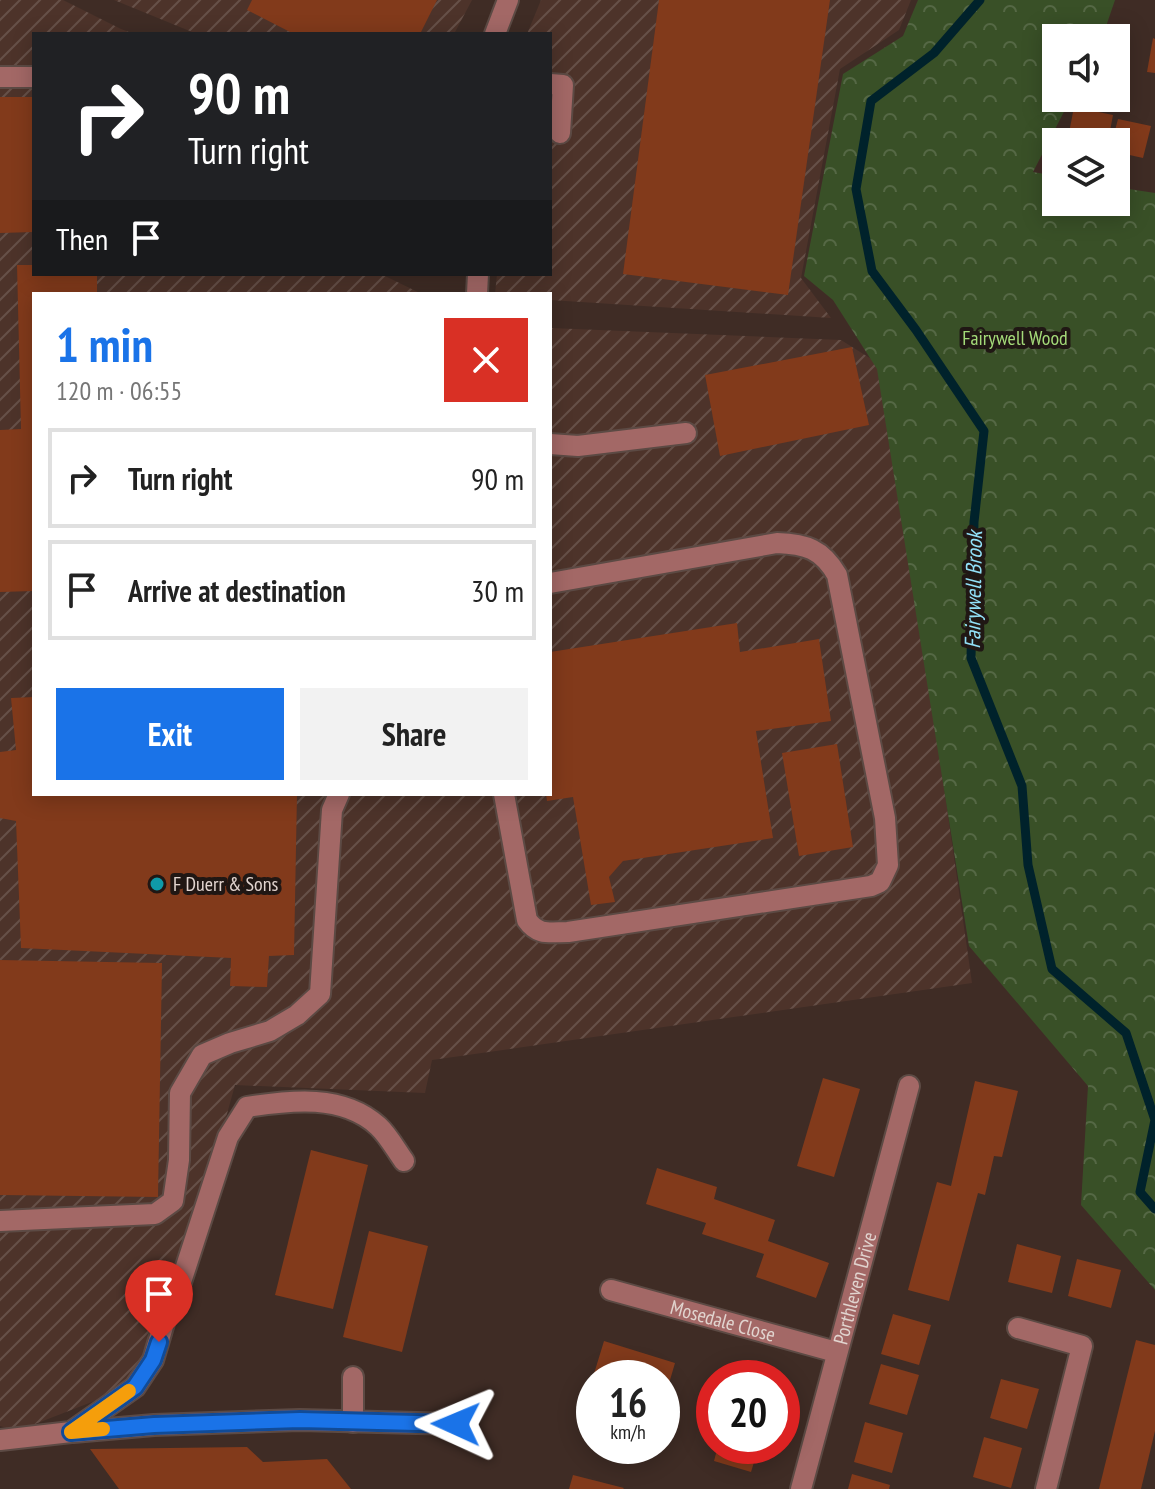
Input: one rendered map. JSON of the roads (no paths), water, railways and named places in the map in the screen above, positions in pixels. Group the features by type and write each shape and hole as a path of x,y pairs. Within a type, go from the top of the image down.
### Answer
{"street":[{"path":"496,32 508,0"},
{"path":"0,77 32,77"},
{"path":"552,84 563,85 560,133"},
{"path":"552,444 578,446 686,433"},
{"path":"504,796 527,920 533,929 544,932 568,932 871,886 880,882 888,865 885,818 837,575 818,552 800,544 777,543 552,583"},
{"path":"0,1221 155,1214 173,1201 179,1160 180,1093 202,1055 270,1031 297,1015 320,994 332,810 338,796"},
{"name":"Porthleven Drive","path":"801,1489 909,1086"},
{"path":"71,1432 135,1387 153,1360 228,1137 247,1107 285,1101 337,1104 361,1112 381,1128 404,1161"},
{"name":"Mosedale Close","path":"611,1290 836,1352"},
{"path":"1018,1328 1082,1346 1046,1489"},
{"path":"353,1377 353,1422"},
{"path":"0,1440 154,1425 300,1420 456,1424"}],"waterway":[{"name":"Fairywell Brook","path":"980,0 934,53 871,101 856,189 872,271 984,431 974,522 971,658 1022,786 1028,865 1052,969 1126,1033 1155,1120 1140,1192 1155,1209"}],"place":[{"name":"F Duerr & Sons","path":"157,884"}],"park label":[{"name":"Fairywell Wood","path":"1015,338"}]}
